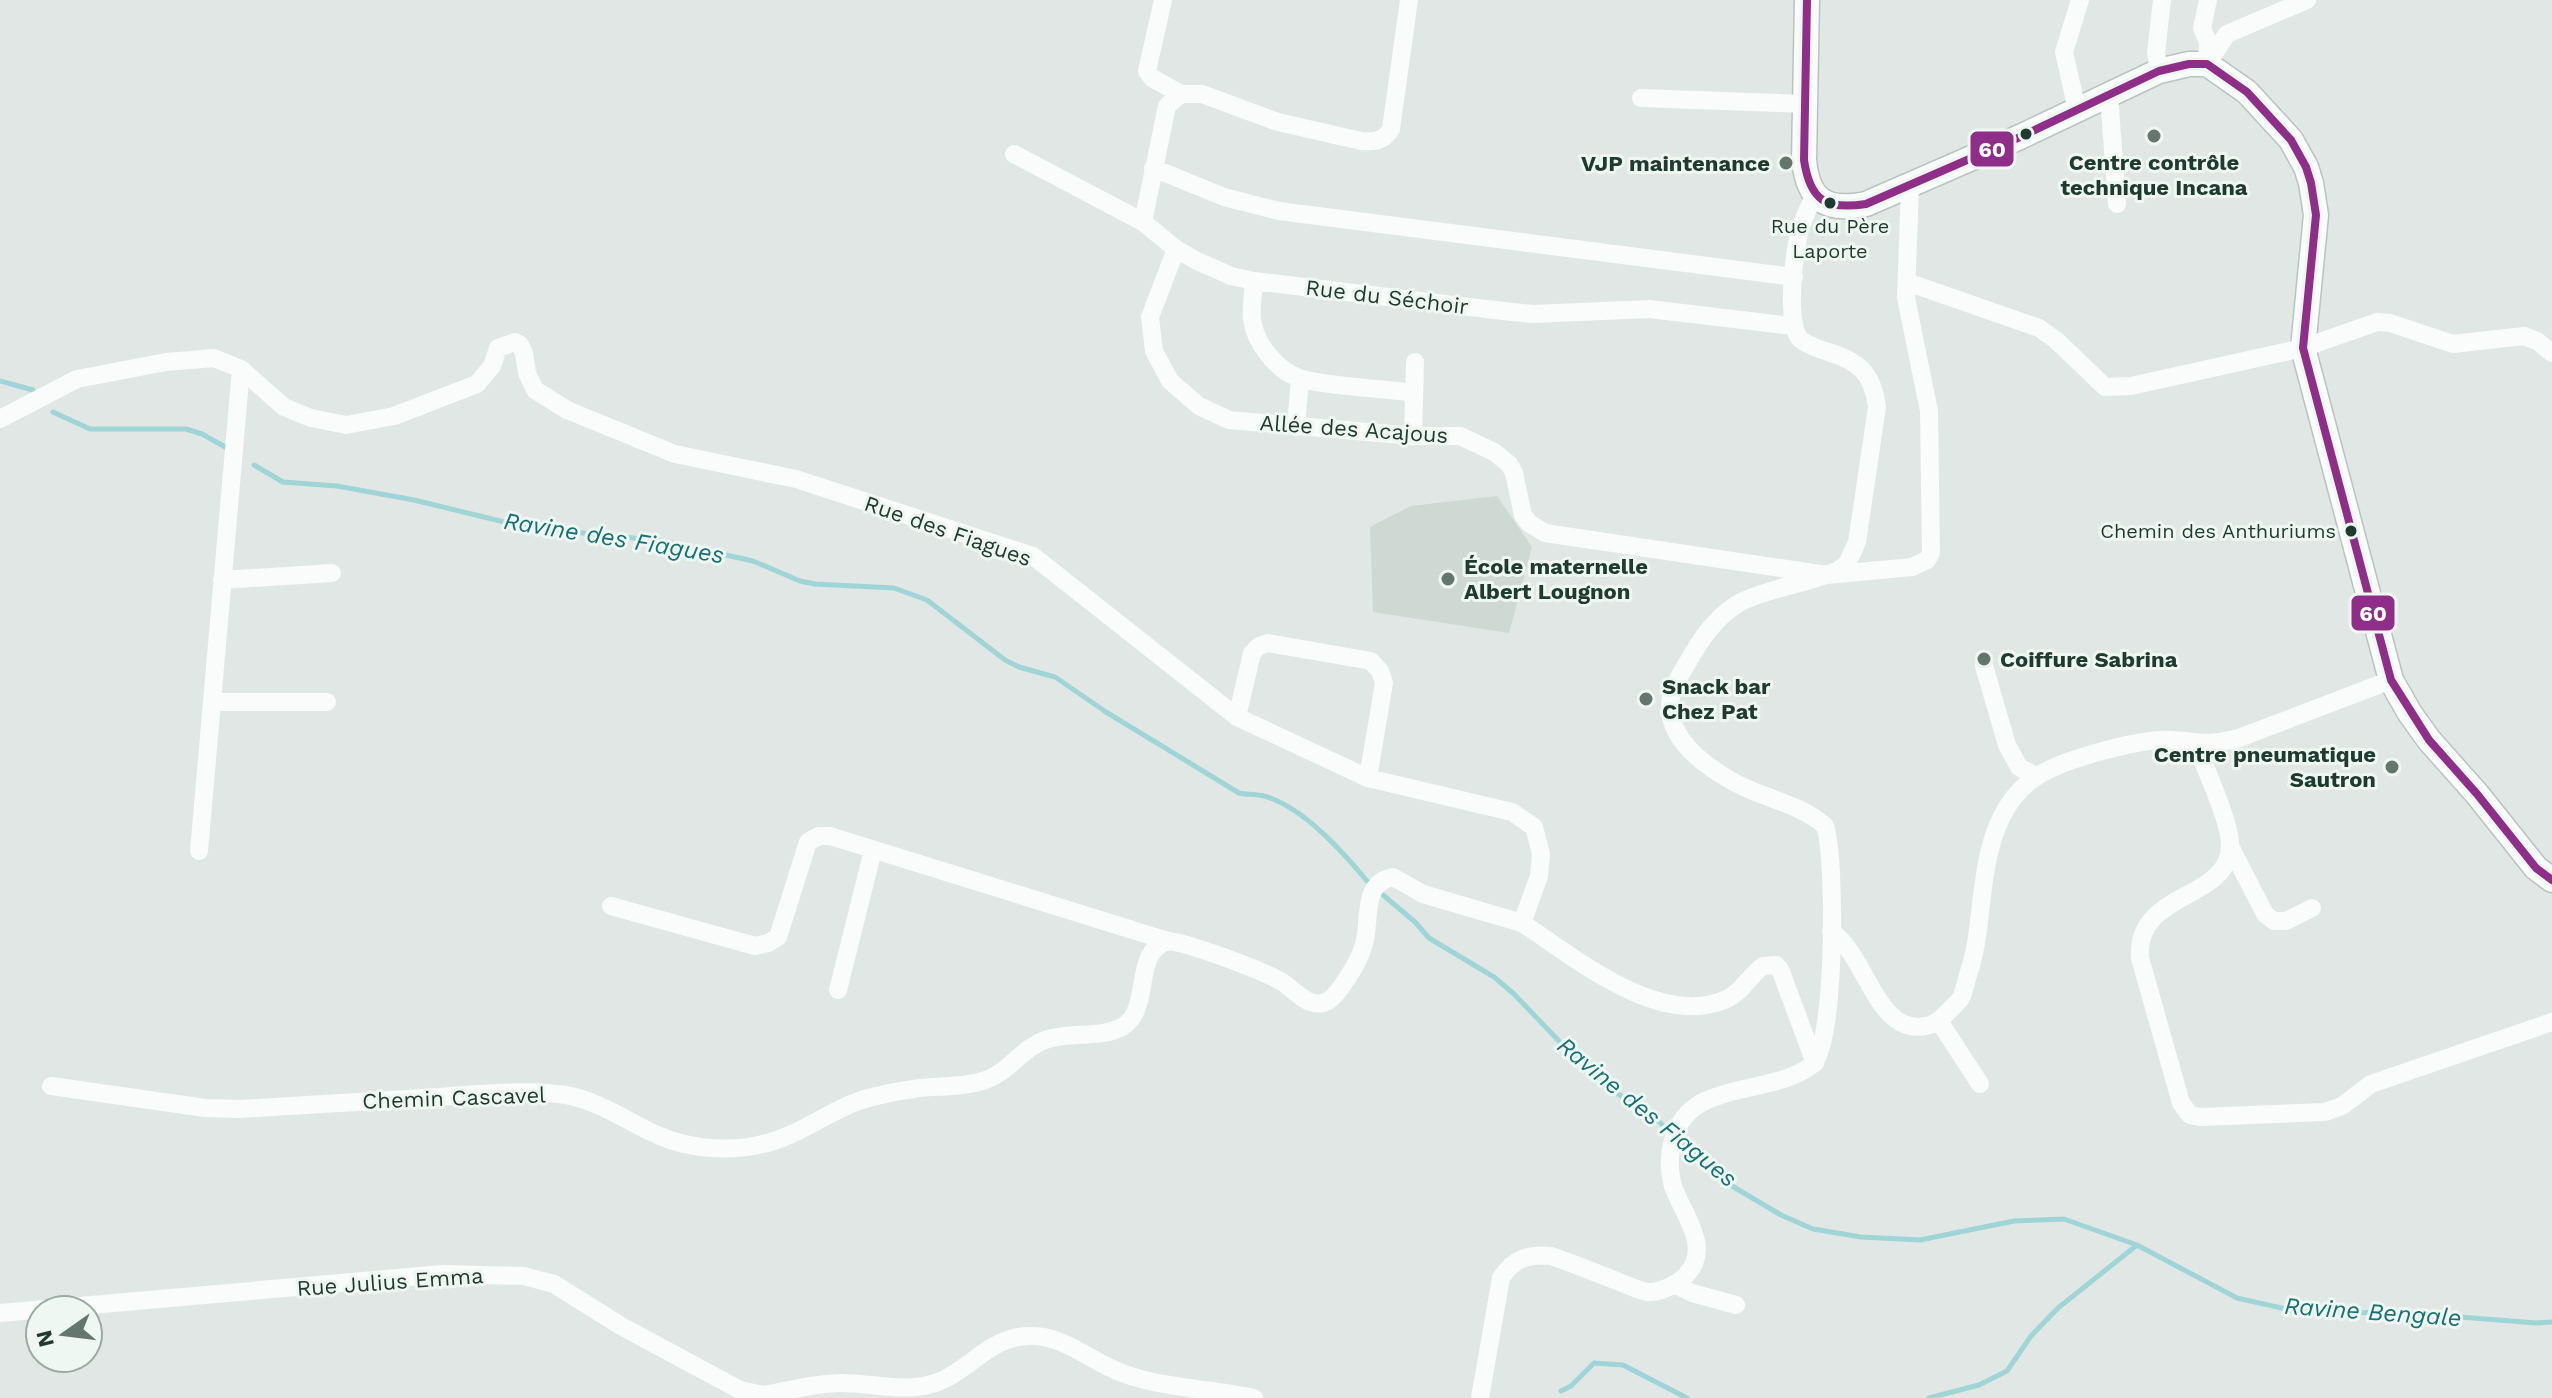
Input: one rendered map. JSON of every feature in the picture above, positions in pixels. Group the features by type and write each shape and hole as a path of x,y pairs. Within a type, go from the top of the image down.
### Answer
{"main road":[{"path":"1807,0 1804,160 1806,181 1825,204 1850,207 1866,204 2159,71 2189,64 2207,64 2247,92 2291,140 2306,167 2316,215 2303,348 2391,680 2429,740 2536,868 2552,880"}],"street":[{"path":"1163,0 1147,71 1152,78 1181,94"},
{"path":"1143,222 1167,106 1181,94 1202,94 1278,122 1361,141 1386,137 1391,129 1409,0"},
{"path":"2077,110 2064,52 2080,0"},
{"path":"2159,71 2156,53 2162,0"},
{"path":"2207,64 2208,42 2202,28 2208,0"},
{"path":"2207,64 2227,34 2307,0"},
{"path":"2109,95 2117,204"},
{"path":"1641,98 1805,104"},
{"name":"Rue du Séchoir","path":"1014,154 1143,222 1176,249 1231,276 1512,312 1544,314 1649,309 1793,326"},
{"path":"1153,168 1224,197 1279,211 1794,277"},
{"path":"1480,1398 1501,1278 1510,1265 1522,1258 1551,1256 1649,1292 1674,1284 1687,1275 1696,1257 1697,1245 1673,1185 1669,1159 1676,1130 1693,1106 1717,1095 1781,1082 1815,1063 1824,1040 1829,1009 1831,931 1830,849 1825,826 1804,812 1732,781 1691,752 1673,726 1670,707 1673,690 1700,642 1719,617 1742,602 1827,575 1912,567 1927,560 1931,553 1930,421 1908,315 1910,186"},
{"path":"1815,195 1800,226 1790,308 1793,326 1802,341 1849,358 1861,368 1875,394 1877,407 1857,542 1848,562 1827,575"},
{"name":"Allée des Acajous","path":"1176,249 1150,317 1154,351 1170,381 1199,406 1229,420 1413,436 1460,436 1502,457 1514,473 1523,515 1545,533 1827,575"},
{"path":"1254,281 1252,318 1256,336 1281,367 1300,378 1414,393"},
{"path":"1907,282 2039,328 2105,387 2131,386 2303,348 2383,322 2453,344 2524,336 2537,341 2552,353"},
{"name":"Rue des Fiagues","path":"0,419 77,379 166,362 214,358 241,369 284,407 311,418 346,425 394,416 477,384 492,366 498,348 515,342 524,353 527,373 535,390 567,410 675,454 796,479 1033,556 1237,717 1368,778 1512,812 1534,827 1541,854 1539,876 1522,923"},
{"path":"1413,436 1415,362"},
{"path":"199,851 241,369"},
{"path":"1296,427 1300,378"},
{"path":"222,580 332,573"},
{"path":"1237,717 1252,653 1259,646 1268,643 1371,661 1380,671 1384,683 1368,778"},
{"path":"1984,666 2007,745 2019,767 2036,776"},
{"path":"1831,931 1850,949 1888,1012 1898,1021 1912,1027 1925,1027 1939,1021 1961,998 1975,955 1989,851 2003,811 2018,791 2036,776 2059,765 2118,748 2171,740 2196,744 2239,738 2391,680"},
{"path":"212,702 327,702"},
{"path":"2196,744 2228,830 2230,846 2265,914 2274,921 2286,921 2312,908"},
{"path":"611,906 755,946 768,943 778,937 808,842 819,836 830,836 1265,973 1286,984 1299,996 1320,1004 1336,994 1355,967 1367,931 1369,898 1374,887 1383,879 1393,877 1423,894 1522,923 1621,987 1657,1000 1704,1006 1738,993 1763,966 1776,965 1815,1063"},
{"path":"2230,846 2224,864 2215,877 2154,915 2141,933 2140,958 2181,1103 2190,1115 2325,1112 2342,1106 2371,1084 2552,1022"},
{"path":"838,990 873,850"},
{"name":"Chemin Cascavel","path":"51,1086 205,1108 240,1109 469,1095 567,1095 595,1104 674,1141 722,1148 746,1147 769,1143 849,1104 871,1097 987,1080 1008,1068 1039,1042 1054,1037 1118,1029 1132,1019 1136,1010 1154,948 1168,941"},
{"path":"1939,1021 1980,1084"},
{"name":"Rue Julius Emma","path":"0,1313 443,1274 524,1276 554,1284 621,1326 740,1390 754,1394 837,1383 897,1388 924,1386 944,1379 994,1344 1017,1336 1038,1335 1123,1373 1174,1387 1254,1398"},
{"path":"1674,1284 1692,1293 1736,1305"}],"shaded area":[{"name":"École maternelle Albert Lougnon","path":"1497,496 1532,547 1509,633 1373,612 1370,527 1411,506"}],"waterway":[{"name":"Ravine des Fiagues","path":"0,381 33,390"},
{"name":"Ravine des Fiagues","path":"53,412 90,429 186,429 227,448"},
{"name":"Ravine des Fiagues","path":"254,465 283,482 337,486 414,500 525,527 662,541 753,561 800,581 894,588 927,600 1005,660 1055,677 1106,712 1239,793 1264,796 1293,810 1334,844 1367,881"},
{"name":"Ravine des Fiagues","path":"1383,895 1429,938 1494,977 1580,1063 1618,1094 1652,1115 1670,1132"},
{"name":"Ravine des Fiagues","path":"1677,1139 1727,1183 1781,1215 1813,1229 1861,1237 1920,1240 2014,1221 2064,1219 2137,1245"},
{"name":"Ravine Bengale","path":"1929,1398 1979,1385 2007,1371 2031,1336 2058,1308 2137,1245 2237,1298 2299,1312 2410,1313 2552,1322"},
{"name":"Ravine Bengale","path":"1561,1391 1571,1386 1594,1363 1623,1365 1687,1398"}],"transit line":[{"name":"60","path":"1807,0 1804,160 1816,194 1830,204 1866,204 2020,137 2159,71 2189,64 2207,64 2247,92 2291,140 2306,167 2316,215 2303,348 2391,680 2429,740 2536,868 2552,880"}],"place":[{"name":"Centre contrôle technique Incana","path":"2154,136"},
{"name":"VJP maintenance","path":"1786,163"},
{"name":"Rue du Père Laporte","path":"1830,203"},
{"name":"Chemin des Anthuriums","path":"2351,531"},
{"name":"École maternelle Albert Lougnon","path":"1448,579"},
{"name":"Coiffure Sabrina","path":"1984,659"},
{"name":"Snack bar Chez Pat","path":"1646,699"},
{"name":"Centre pneumatique Sautron","path":"2392,767"}]}
